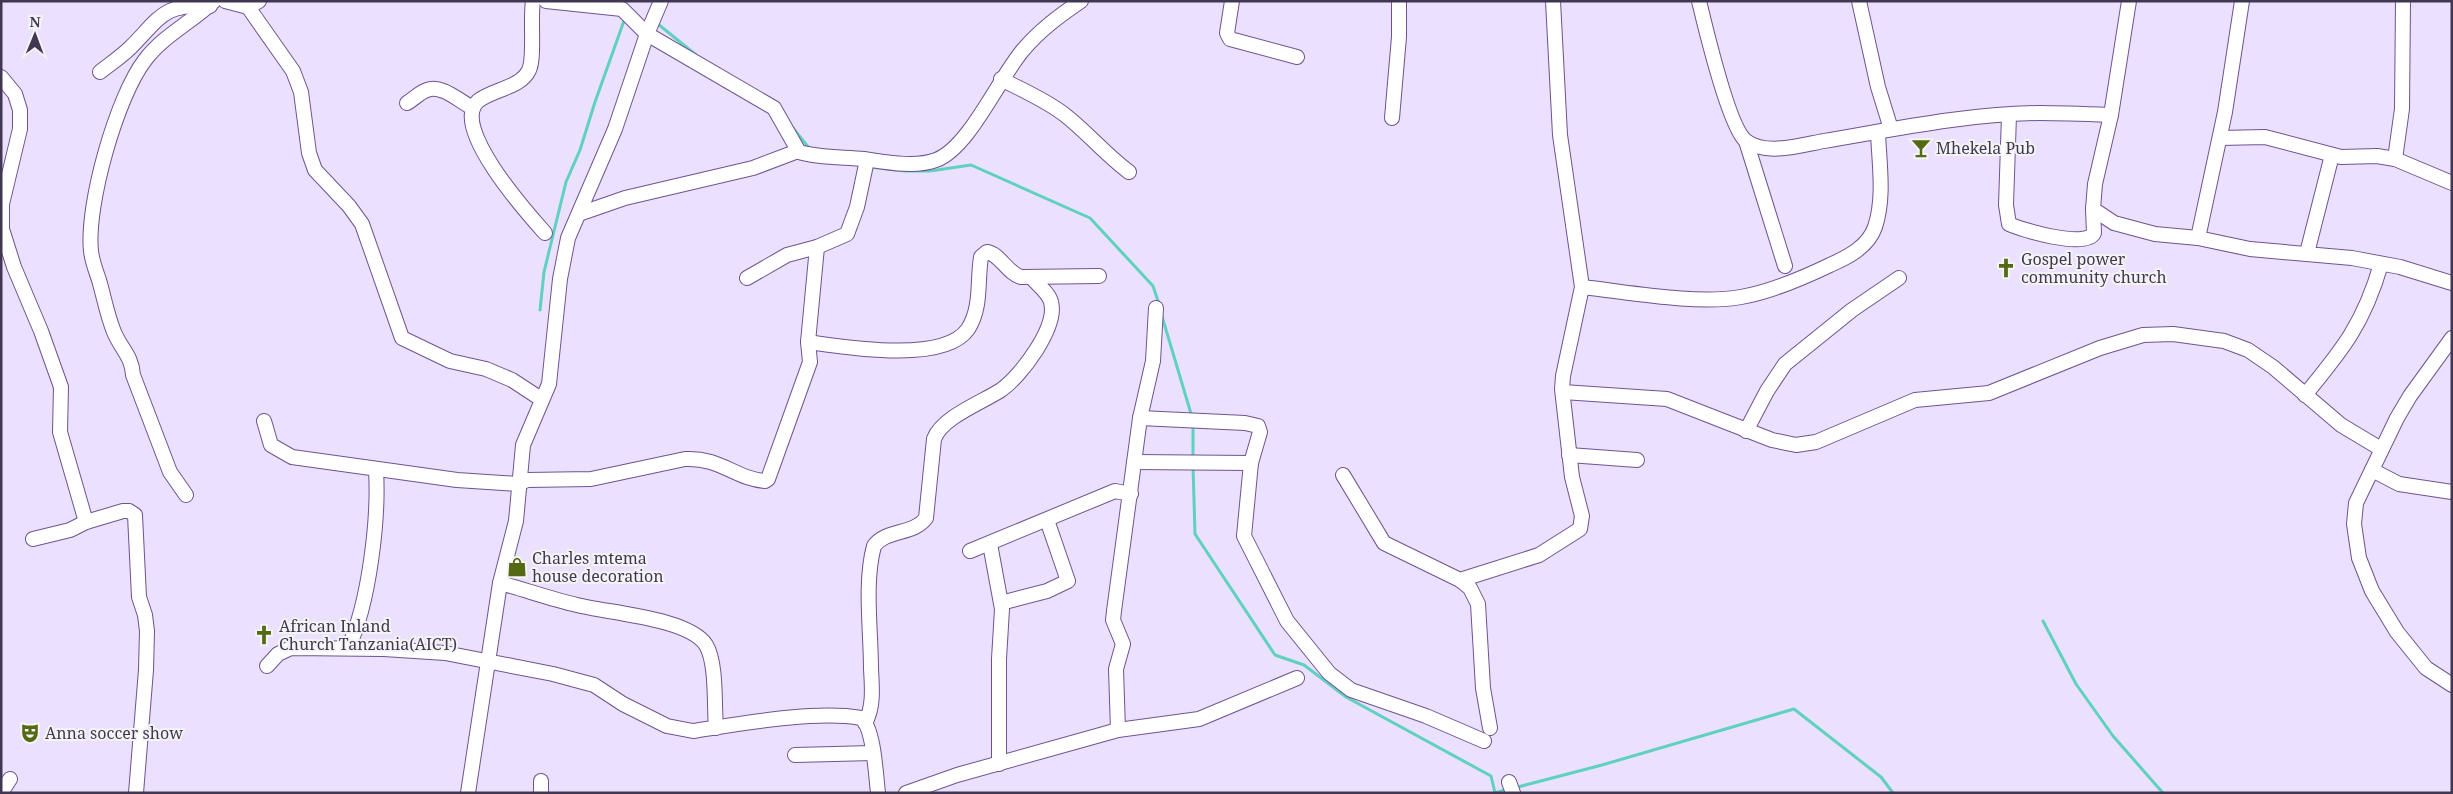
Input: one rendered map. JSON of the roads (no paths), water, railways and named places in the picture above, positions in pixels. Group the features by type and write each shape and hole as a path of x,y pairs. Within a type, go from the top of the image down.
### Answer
{"street":[{"path":"224,1 253,4 293,71 300,92 309,153 316,170 362,224 402,338 450,362 486,369 512,380 541,399"},
{"path":"533,1 530,26 532,62 529,72 512,84 480,100 473,108 473,123 488,162 545,233"},
{"path":"546,1 614,7 629,15 647,34 774,108 786,126 798,151 805,154 916,163 930,162 942,158 956,146 974,123 1001,79 1036,35 1049,23 1081,1"},
{"path":"468,793 486,663 492,642 500,583 516,521 523,445 549,384 560,279 568,238 614,129 647,34 661,1"},
{"path":"1232,1 1228,33 1230,39 1296,57"},
{"path":"1392,118 1399,37 1399,1"},
{"path":"1460,580 1539,556 1580,529 1582,516 1569,455 1563,376 1582,287 1560,135 1553,1"},
{"path":"1698,1 1715,64 1737,128 1746,141 1785,266"},
{"path":"1582,287 1691,298 1734,298 1755,293 1810,274 1846,257 1867,242 1875,227 1884,131 1878,87 1859,1"},
{"path":"2009,115 2006,205 2009,224 2026,230 2068,239 2089,238 2094,233 2092,209 2095,184 2111,114 2129,1"},
{"path":"2198,238 2220,138 2242,1"},
{"path":"2394,159 2402,109 2403,1"},
{"path":"100,72 130,48 149,26 168,10 212,3"},
{"path":"186,495 170,472 133,375 133,362 122,348 113,330 91,251 94,194 118,116 145,61 167,38 212,3"},
{"path":"1,77 14,94 20,110 15,154 2,204 2,229 14,267 61,387 60,432 86,522"},
{"path":"1001,79 1061,112 1108,156 1129,172"},
{"path":"407,103 425,90 436,89 442,90 473,108"},
{"path":"1746,141 1764,148 1793,147 1936,122 2009,115 2111,114"},
{"path":"2220,138 2265,138 2341,157 2373,155 2394,159 2452,183"},
{"path":"579,214 625,198 771,163 798,151"},
{"path":"2307,253 2332,155"},
{"path":"747,278 787,255 817,247 843,237 849,230 867,160"},
{"path":"2092,209 2114,223 2155,234 2198,238 2250,248 2352,258 2400,267 2452,284"},
{"path":"264,421 270,445 292,457 457,480 518,484 527,480 591,479 685,459 698,458 710,460 765,481 768,479 810,362 808,342 817,247"},
{"path":"808,342 864,349 903,351 942,345 954,340 968,329 978,299 980,263 984,253 992,253 1016,276 1032,278 1099,276"},
{"path":"2305,395 2344,347 2356,328 2369,300 2381,264"},
{"path":"866,723 869,717 872,692 870,601 874,546 882,539 921,524 926,518 934,439 938,432 953,419 1008,384 1017,376 1038,346 1048,325 1052,305 1049,296 1032,278"},
{"path":"1746,430 1767,391 1785,364 1852,310 1899,278"},
{"path":"1118,730 1116,669 1123,644 1113,620 1122,538 1131,494 1140,418 1154,361 1156,308"},
{"path":"1563,392 1667,400 1746,430 1791,444 1816,442 1915,400 1990,393 2100,348 2154,334 2192,336 2239,346 2273,367 2341,425 2381,450"},
{"path":"2452,338 2410,396 2381,450 2354,510 2355,538 2365,575 2372,591 2401,637 2426,668 2452,685"},
{"path":"1140,418 1256,425 1260,432 1251,463 1244,527 1246,541 1287,621 1328,673 1351,690 1426,716 1484,741"},
{"path":"1569,455 1637,460"},
{"path":"1134,462 1251,463"},
{"path":"348,648 357,629 367,580 378,500 376,470"},
{"path":"2372,470 2399,484 2452,492"},
{"path":"1343,475 1384,542 1460,580 1470,588 1478,604 1483,688 1490,728"},
{"path":"970,551 1115,492 1131,494"},
{"path":"33,539 70,530 86,522 123,511 132,512 136,523 138,590 147,631 146,670 136,793"},
{"path":"1001,602 1047,591 1068,581 1047,520"},
{"path":"990,544 1001,602 999,764"},
{"path":"500,583 578,605 665,623 698,635 707,646 712,663 716,728"},
{"path":"267,666 278,654 291,648 348,648 445,653 486,663 553,674 594,685 651,719 680,730 692,731 777,720 853,717 864,720 866,723 874,753 878,793"},
{"path":"906,793 1118,730 1199,719 1297,678"},
{"path":"795,755 874,753"},
{"path":"1,793 10,779"}],"waterway":[{"path":"540,310 544,272 566,182 580,150 625,18"},
{"path":"658,22 658,24 696,55"},
{"path":"793,128 809,148"},
{"path":"870,167 905,171 930,171 971,165 1090,218 1153,286 1159,304"},
{"path":"1161,313 1192,417"},
{"path":"1193,423 1193,459"},
{"path":"1193,466 1195,534 1275,655 1304,665 1346,697 1491,776 1495,793"},
{"path":"2043,621 2076,684 2113,736 2163,793"},
{"path":"1514,788 1602,765 1794,709 1881,777 1893,793"},
{"path":"1495,793 1508,789"}],"place":[{"name":"Mhekela Pub","path":"1921,148"},
{"name":"Gospel power community church","path":"2006,268"},
{"name":"Charles mtema house decoration","path":"517,567"},
{"name":"African Inland Church Tanzania(AICT)","path":"264,635"},
{"name":"Anna soccer show","path":"30,733"}]}
